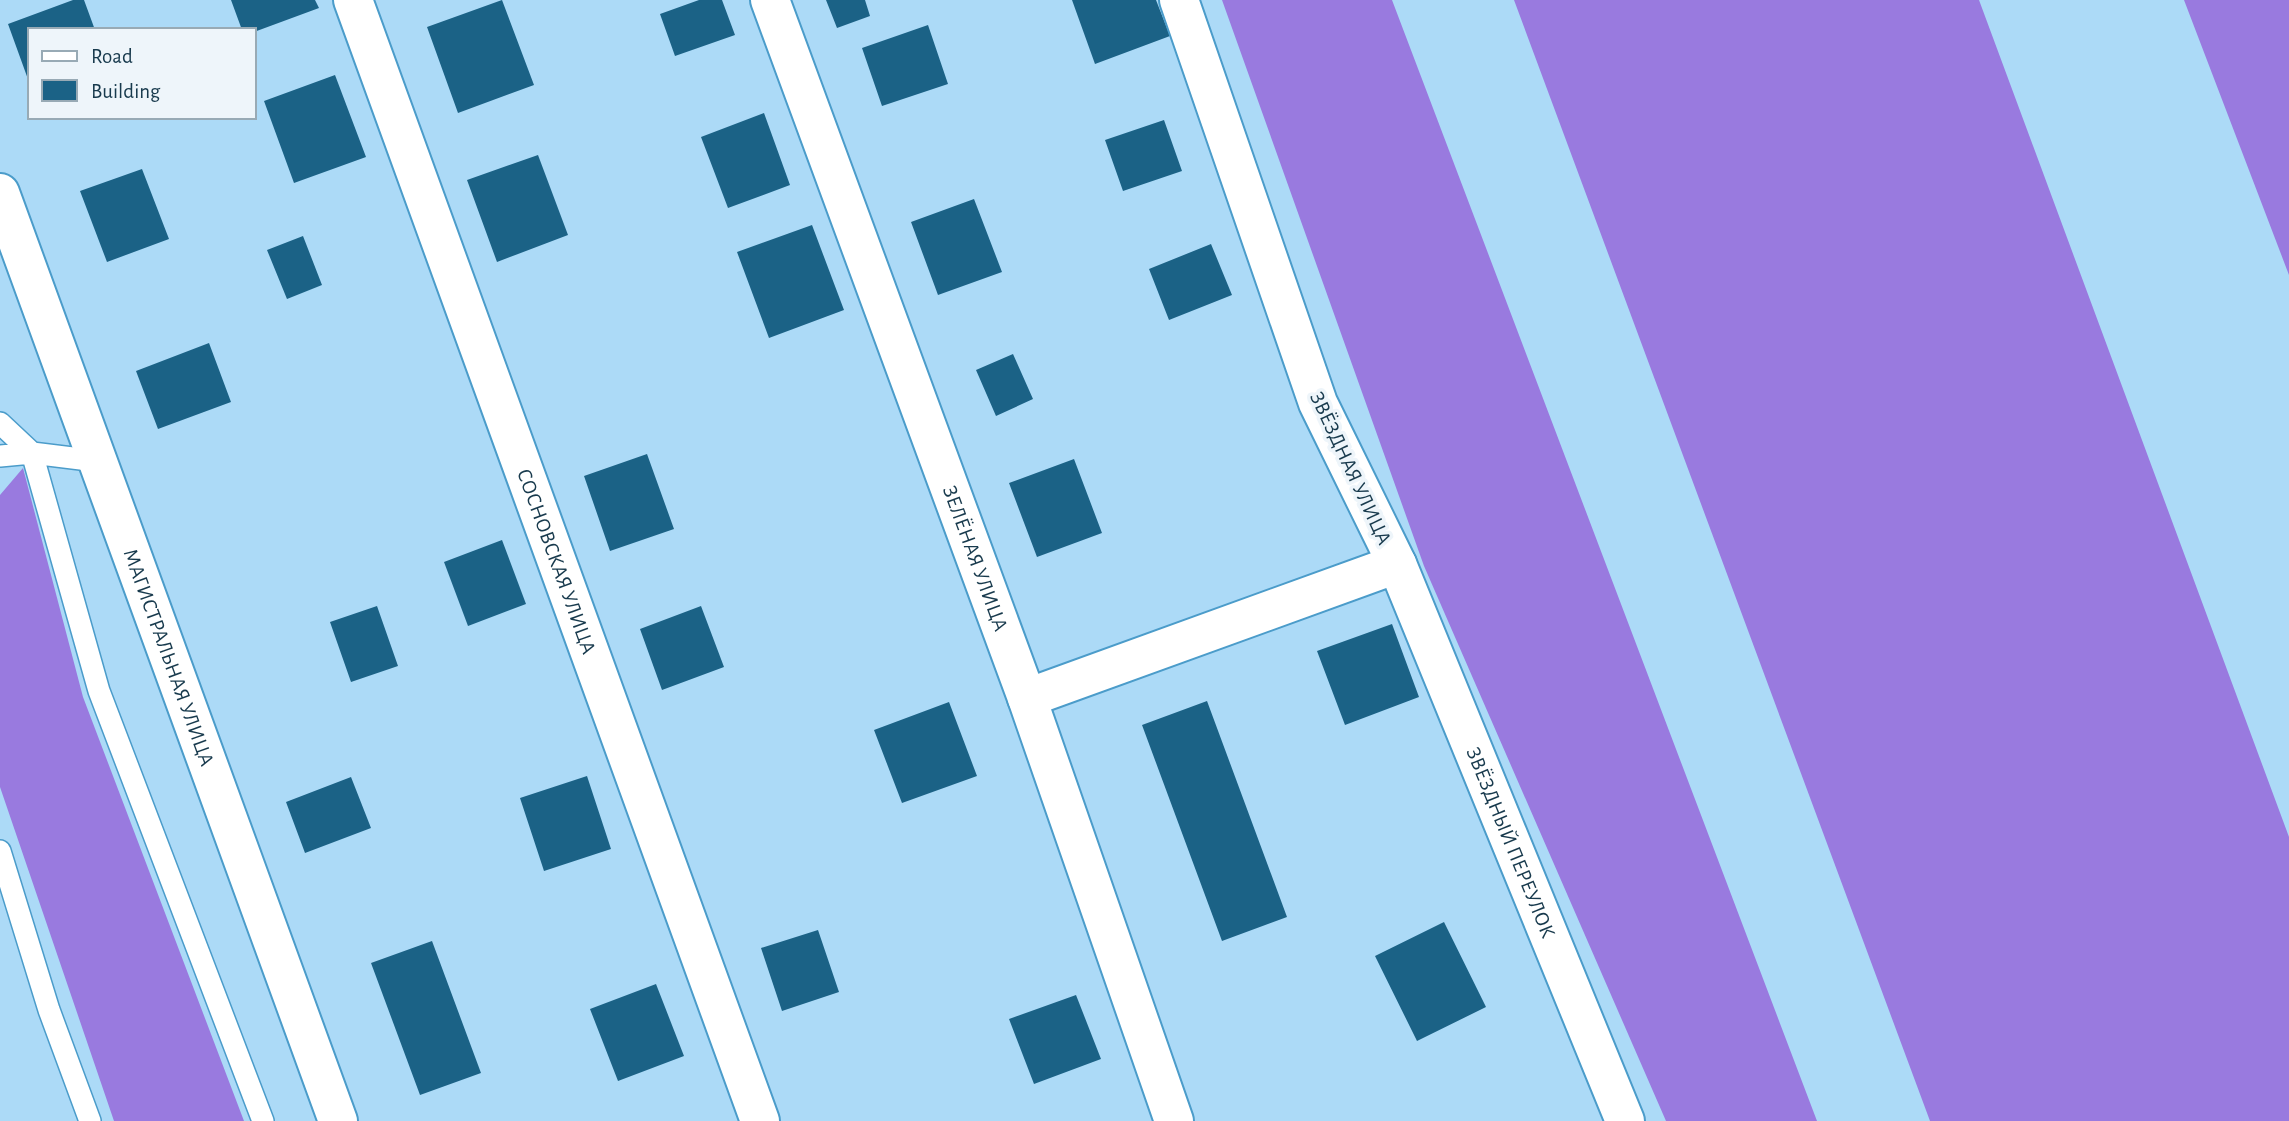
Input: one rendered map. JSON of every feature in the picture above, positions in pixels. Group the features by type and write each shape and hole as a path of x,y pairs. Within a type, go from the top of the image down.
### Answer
{"street":[{"name":"СОСНОВСКАЯ УЛИЦА","path":"353,0 760,1121"},
{"name":"ЗЕЛЁНАЯ УЛИЦА","path":"770,0 1027,698 1174,1121"},
{"name":"ЗВЁЗДНАЯ УЛИЦА","path":"1027,698 1396,564 1318,403 1179,0"},
{"name":"МАГИСТРАЛЬНАЯ УЛИЦА","path":"0,193 338,1121"},
{"name":"ЗВЁЗДНЫЙ ПЕРЕУЛОК","path":"1396,564 1625,1121"}],"lane":[{"path":"0,423 32,453 99,691 263,1121"},
{"path":"0,456 32,453 97,461"},
{"path":"0,851 49,1010 90,1121"}],"shaded area":[{"path":"1222,0 1392,0 1817,1121 1666,1121 1424,566"},
{"path":"1514,0 1979,0 2289,837 2289,1121 1930,1121"},
{"path":"2184,0 2289,0 2289,275"},
{"path":"23,468 83,697 244,1121 114,1121 0,787 0,495"}],"building":[{"path":"73,0 84,0 94,28 28,28 28,79 8,24"},
{"path":"231,0 315,0 319,8 256,31 256,28 241,28"},
{"path":"502,0 534,85 458,113 427,27"},
{"path":"699,0 722,0 735,35 675,56 660,14"},
{"path":"826,0 865,0 870,16 837,28"},
{"path":"1072,0 1156,0 1170,36 1095,64"},
{"path":"928,25 948,84 882,106 862,48"},
{"path":"335,75 366,157 294,183 264,101"},
{"path":"764,113 790,185 728,208 701,137"},
{"path":"1164,120 1182,171 1123,191 1105,140"},
{"path":"538,155 568,235 497,262 467,180"},
{"path":"142,169 169,239 107,262 80,191"},
{"path":"974,199 1002,272 938,295 911,222"},
{"path":"812,225 844,310 769,338 737,252"},
{"path":"303,236 322,285 287,299 267,250"},
{"path":"1211,244 1232,295 1169,320 1149,269"},
{"path":"209,343 231,402 158,429 136,371"},
{"path":"1013,354 1033,399 996,416 976,370"},
{"path":"647,454 674,529 610,551 584,476"},
{"path":"1074,459 1102,533 1037,557 1009,483"},
{"path":"502,540 526,604 468,626 444,562"},
{"path":"377,606 398,666 351,682 330,622"},
{"path":"701,606 724,667 662,690 640,629"},
{"path":"1392,624 1419,697 1345,725 1317,651"},
{"path":"1207,701 1287,917 1222,941 1142,725"},
{"path":"949,702 977,776 902,803 874,730"},
{"path":"587,776 611,849 544,871 520,798"},
{"path":"351,777 371,828 305,853 286,802"},
{"path":"1444,922 1486,1007 1417,1041 1375,956"},
{"path":"818,930 839,992 782,1011 761,948"},
{"path":"432,941 481,1073 420,1095 371,963"},
{"path":"656,984 684,1056 618,1081 590,1009"},
{"path":"1076,995 1101,1059 1034,1084 1009,1019"}]}
